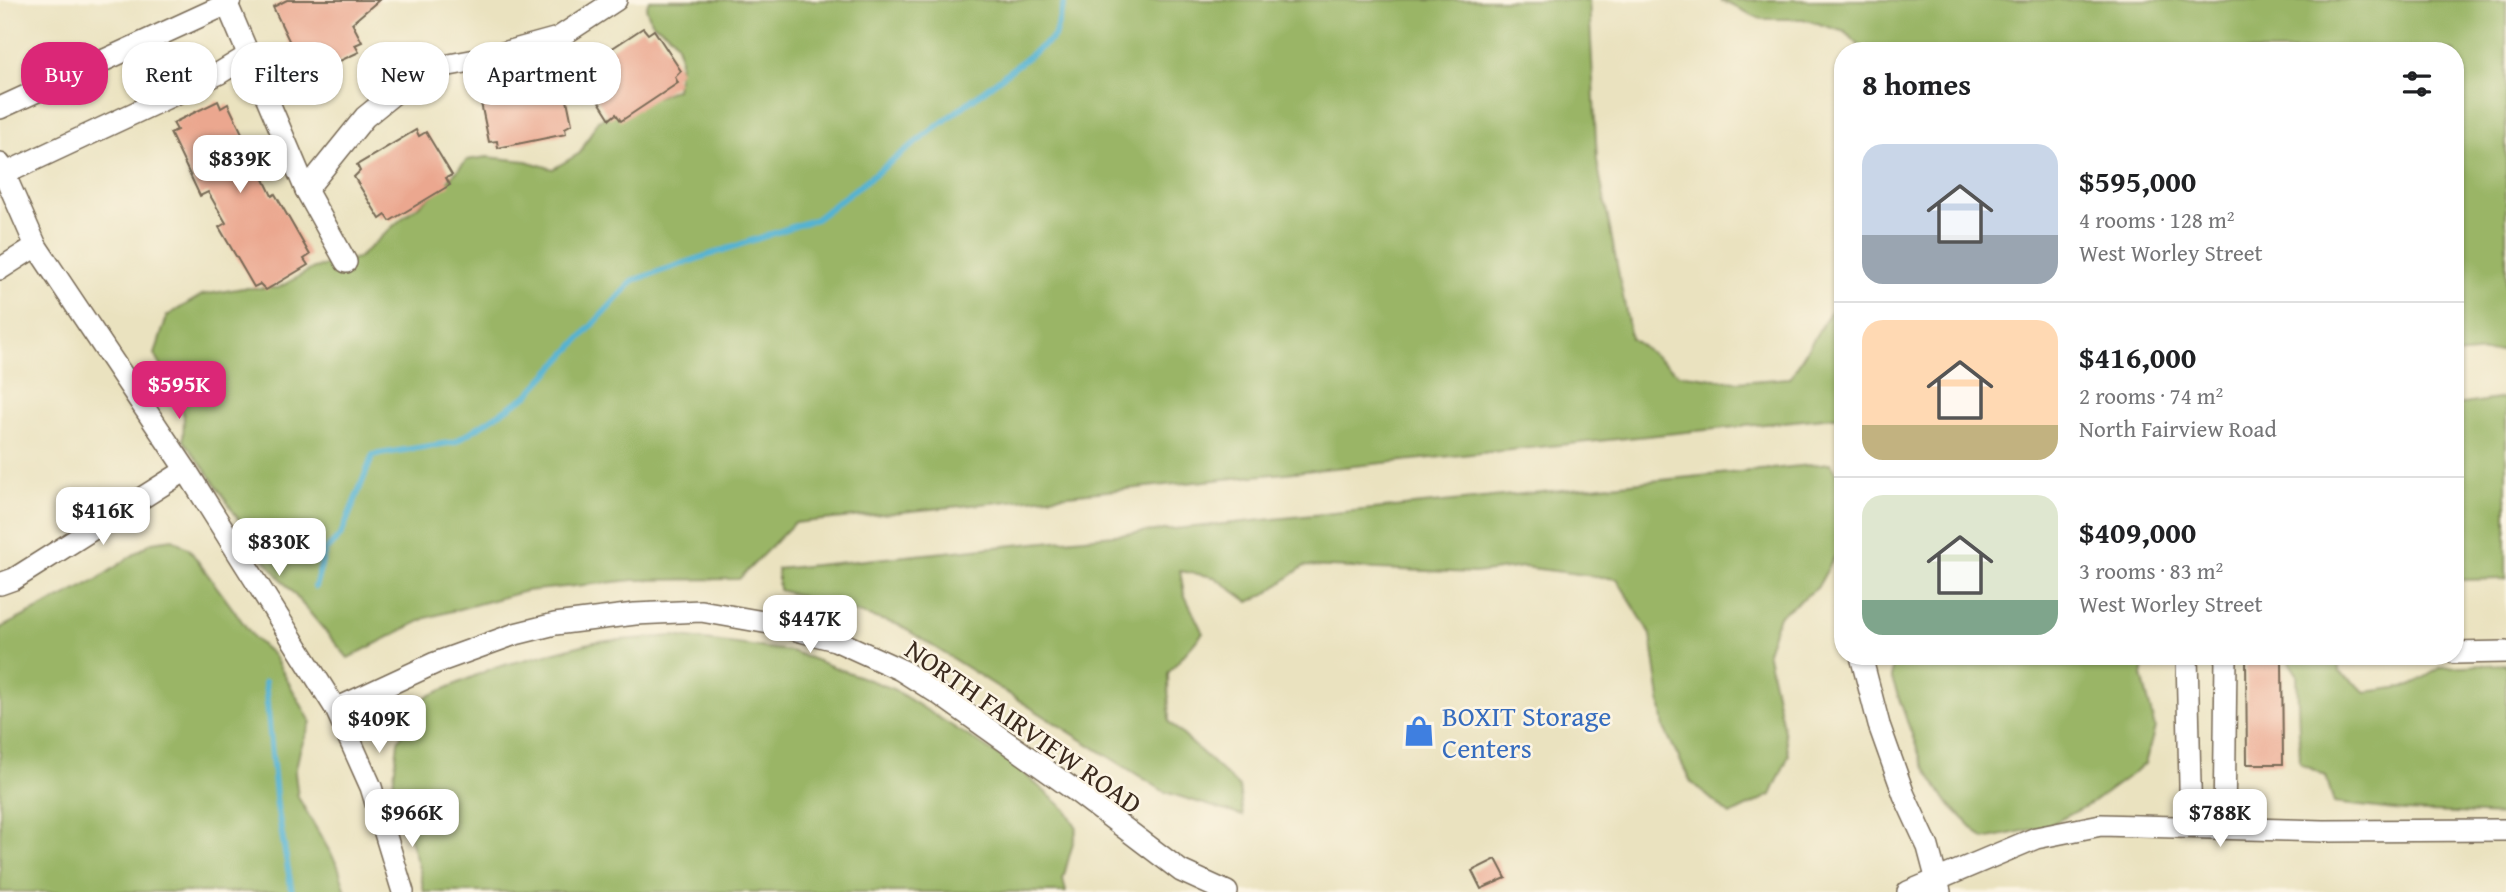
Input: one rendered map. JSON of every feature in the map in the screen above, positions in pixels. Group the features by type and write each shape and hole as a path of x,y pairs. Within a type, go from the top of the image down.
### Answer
{"street":[{"path":"306,190 365,117 423,70 481,60 558,38 616,0"},
{"path":"0,108 228,2 244,42"},
{"path":"231,66 2,169 36,246 186,470 336,709 371,788 403,892"},
{"path":"270,105 306,190 346,262"},
{"path":"0,269 36,246"},
{"path":"0,584 14,579 186,470"},
{"name":"NORTH FAIRVIEW ROAD","path":"336,709 435,663 515,634 555,624 635,614 701,611 769,622 835,640 901,670 1077,792 1181,871 1227,892"},
{"path":"2464,653 2506,652"},
{"path":"1863,665 1879,725 1904,795 1928,848 1938,887"},
{"path":"2187,665 2192,827"},
{"path":"2224,828 2226,665"},
{"path":"1908,892 1938,887 2036,838 2101,825 2324,831 2506,830"}],"green space":[{"path":"649,0 1589,0 1597,161 1631,338 1679,374 1737,382 1790,378 1834,306 1834,417 794,523 739,579 634,580 526,591 426,618 348,658 265,560 183,440 184,415 155,354 167,316 202,295 243,288 278,288 314,268 358,258 440,189 467,160 487,157 526,161 553,169 580,153 598,120 676,89 680,61 678,48 671,36 654,24 646,8"},
{"path":"1720,0 2506,0 2506,350 2464,354 2464,42 1856,42 1845,32 1803,19 1761,19"},
{"path":"2506,398 2506,579 2464,580 2464,404"},
{"path":"1830,463 1834,469 1834,558 1817,588 1779,616 1767,651 1789,755 1771,795 1730,815 1691,782 1664,728 1651,635 1617,579 1523,567 1475,573 1304,566 1269,592 1249,602 1214,577 1180,571 1184,594 1203,633 1168,673 1169,722 1239,787 1243,816 1165,792 899,625 779,590 777,569"},
{"path":"173,539 189,549 255,639 273,655 311,722 300,750 295,773 298,797 338,866 346,892 0,892 0,628 95,581 152,542"},
{"path":"673,636 791,651 893,689 1014,765 1066,810 1077,828 1063,879 1066,892 424,892 393,786 398,741 426,697 493,668 594,642"},
{"path":"2506,664 2506,815 2403,811 2334,803 2326,776 2300,763 2297,674 2291,665 2339,665 2339,671 2366,692 2410,686 2442,667"},
{"path":"1892,665 2144,665 2142,676 2155,728 2145,764 2092,803 2048,826 1984,839 1946,801 1923,765 1892,679"}],"building":[{"path":"287,0 379,0 352,23 362,42 355,45 357,53 343,59 343,42 290,42 273,7"},
{"path":"643,28 648,34 654,30 681,71 675,77 678,83 621,121 616,114 610,119 601,105 621,105 621,42"},
{"path":"217,101 221,108 228,104 272,196 275,194 310,255 304,259 308,265 266,290 260,284 254,287 219,227 226,223 208,192 200,196 170,133 177,130 173,123 210,105 217,105"},
{"path":"481,105 568,105 572,124 565,128 566,134 498,148 497,141 489,142"},
{"path":"416,130 419,136 426,132 452,175 446,178 450,185 390,221 386,215 380,219 354,177 360,171 357,165"},
{"path":"2246,665 2282,665 2283,764 2247,764"},
{"path":"1496,859 1506,878 1481,889 1472,871"}],"waterway":[{"path":"315,587 325,551 341,535 373,455 455,442 528,395 634,280 816,219 1054,37 1065,0"},
{"path":"265,682 277,806 292,892"}],"place":[{"name":"BOXIT Storage Centers","path":"1419,731"}]}
